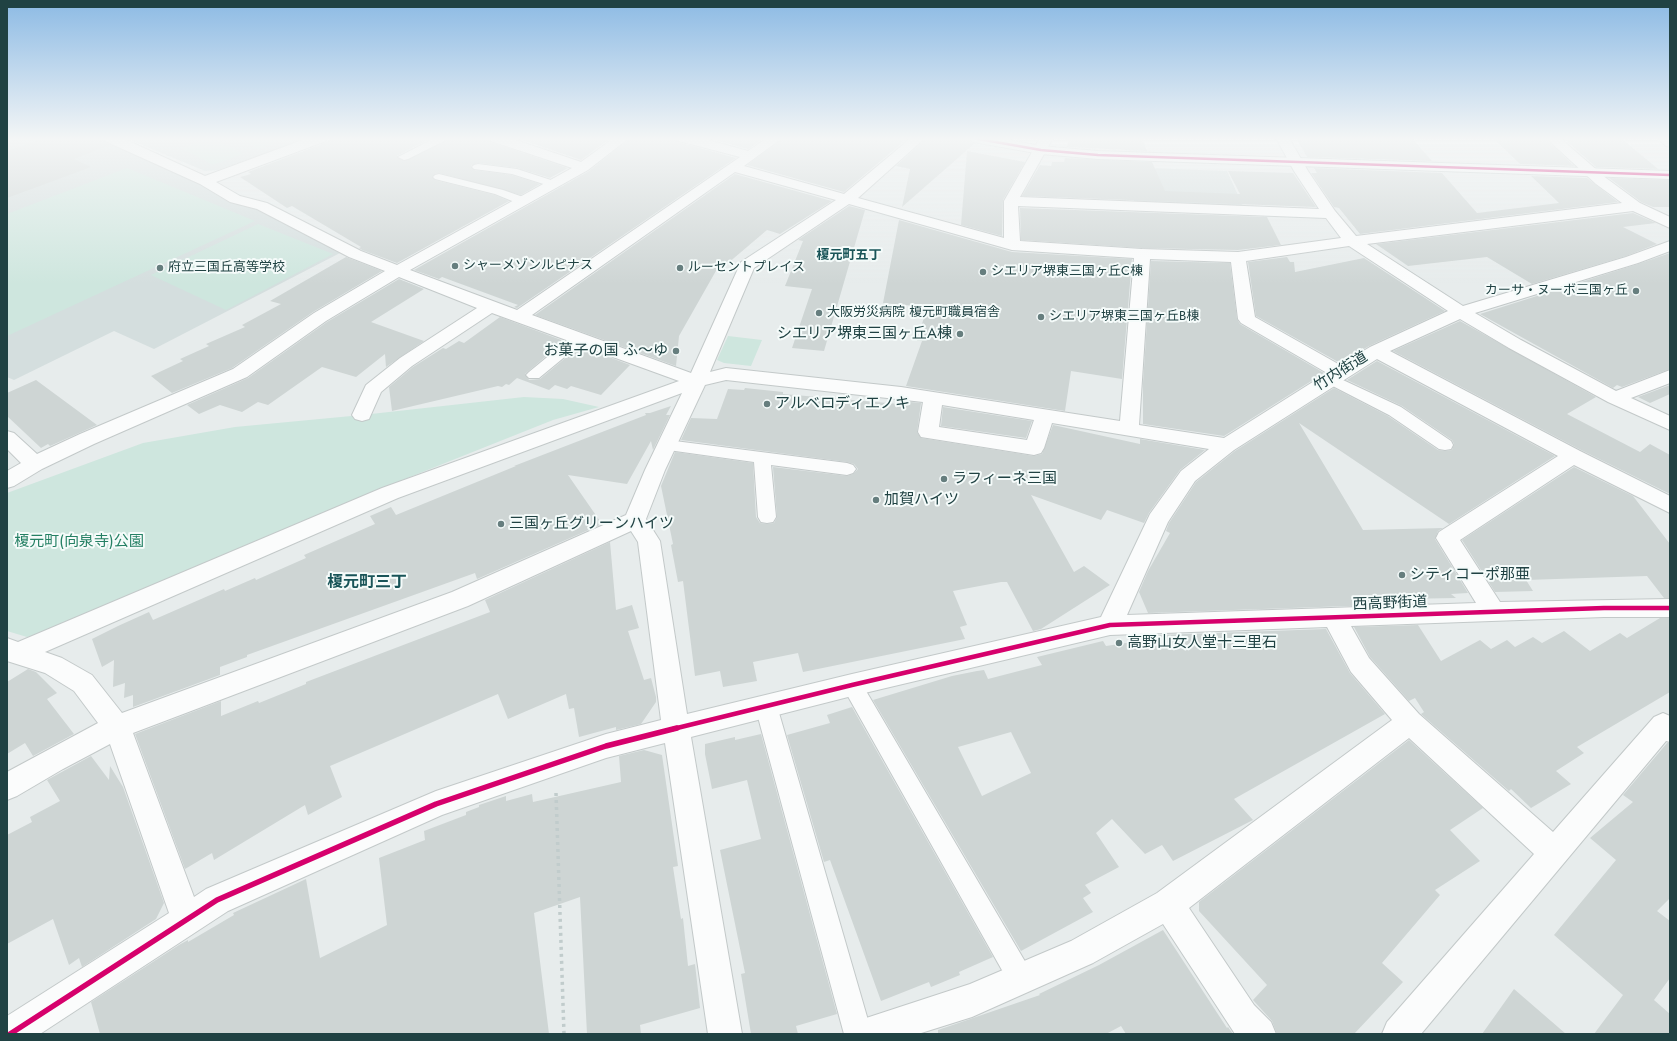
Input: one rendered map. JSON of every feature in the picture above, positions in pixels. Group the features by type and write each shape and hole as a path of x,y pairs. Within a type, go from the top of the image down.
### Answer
{"street":[{"path":"214,187 235,199 262,206 355,254 490,307 519,316 697,381"},
{"path":"7,481 35,464 86,439 240,373 320,317 398,271 548,187"},
{"path":"519,316 708,187"},
{"path":"799,187 1012,245 1142,254 1238,257 1352,241 1635,206"},
{"path":"7,787 53,760 117,727 460,599 635,520 747,265 792,237 846,200 862,187"},
{"path":"1012,245 1011,201 1019,187"},
{"path":"1312,187 1330,214 1352,241 1461,312 1615,398 1670,424"},
{"path":"1609,187 1635,206 1670,223"},
{"path":"1011,201 1330,214"},
{"name":"竹内街道","path":"1110,625 1158,520 1188,476 1227,445 1376,351 1461,312 1632,260 1670,246"},
{"path":"1129,429 1142,254"},
{"path":"1238,257 1247,319 1335,376"},
{"path":"362,415 373,389 406,362 490,307"},
{"path":"1376,351 1572,456 1670,505"},
{"path":"12,651 390,493 697,381 726,374 933,398 1227,445"},
{"path":"1615,398 1670,376"},
{"path":"933,398 928,432 1034,448 1045,416"},
{"path":"7,438 35,464"},
{"path":"1494,612 1447,538 1572,456"},
{"path":"635,520 649,541 676,729 725,1034"},
{"name":"西高野街道","path":"10,1034 217,900 436,804 555,765 606,746 852,685 1110,625 1604,608 1670,608"},
{"path":"1334,618 1360,665 1410,722 1553,852"},
{"path":"12,651 53,665 83,684 117,727 187,919"},
{"path":"866,1034 972,1000 1021,979 1082,952 1168,904 1410,722"},
{"path":"1399,1034 1663,725 1670,730"},
{"path":"1168,904 1242,1017 1259,1034"}],"lane":[{"path":"477,187 499,192 522,201"},
{"path":"534,375 579,338"},
{"path":"1335,376 1395,411 1445,445"},
{"path":"667,445 847,469"},
{"path":"762,458 767,517"},
{"path":"852,685 1021,979"},
{"path":"766,706 858,1034"}],"path":[{"path":"555,765 564,1034"}],"shaded area":[{"name":"府立三国丘高等学校","path":"7,187 207,187 255,208 340,253 154,349 114,331 14,380 7,377"},
{"path":"1131,187 1234,187 1243,206 1134,201"}],"green space":[{"path":"79,187 172,187 255,221 7,336 7,214"},
{"path":"258,224 333,254 226,310 151,275"},
{"path":"728,336 762,340 751,366 724,363 717,360"},
{"name":"榎元町(向泉寺)公園","path":"524,397 563,399 599,407 553,420 410,477 44,633 27,637 7,631 7,493 143,443 235,427"}],"building":[{"path":"7,187 38,187 7,198"},
{"path":"255,187 461,187 495,195 509,201 397,263 362,250 359,248 361,247 292,206 287,208"},
{"path":"490,187 536,187 521,195"},
{"path":"561,187 694,187 517,308 514,307 518,305 442,277 439,279 414,270"},
{"path":"717,187 780,187 832,201 780,234 767,230 727,264 721,262 679,336 676,366 535,315"},
{"path":"825,187 850,187 844,192"},
{"path":"906,187 925,187 902,207"},
{"path":"964,187 1011,187 1003,200 1002,236 961,225"},
{"path":"1027,187 1163,187 1165,191 1240,194 1236,187 1302,187 1316,207 1022,196"},
{"path":"1320,187 1454,187 1477,213 1559,203 1542,187 1598,187 1618,202 1360,234 1339,208 1334,207"},
{"path":"1620,187 1670,187 1670,207 1653,207 1641,202"},
{"path":"849,206 865,210 824,351 792,348 812,289 785,286 803,241 798,240"},
{"path":"1020,208 1267,217 1281,245 1238,250 1142,248 1021,240"},
{"path":"1633,213 1656,223 1623,227 1657,244 1626,256 1532,284 1487,257 1408,266 1376,244"},
{"path":"899,220 1012,252 1132,259 1122,379 1071,371 1065,411 906,386 922,341 917,341 927,307 883,303"},
{"path":"1670,253 1670,369 1622,387 1617,385 1613,388 1480,314 1638,264"},
{"path":"346,257 382,271 313,312 232,368 172,393 151,376 183,361 180,359 209,346 206,344 245,327 242,325 281,304 270,301"},
{"path":"1287,257 1290,262 1294,262 1295,272 1364,258 1445,311 1369,346 1340,363 1256,316 1248,262"},
{"path":"1151,261 1230,263 1237,319 1240,324 1324,373 1224,436 1143,424 1143,383"},
{"path":"399,279 424,289 371,322 424,341 386,367 385,354 356,377 322,367 268,405 258,402 242,412 220,405 199,414 187,405 248,378 327,322"},
{"path":"500,317 564,341 525,374 529,380 540,379 580,346 630,365 601,395 571,386 567,389 555,385 549,390 517,378 509,385 506,384 502,387 498,386 392,411 389,387 413,367 443,348 446,349 459,341 464,343"},
{"path":"1460,321 1596,397 1567,414 1640,452 1650,444 1670,455 1670,494 1581,450 1393,351"},
{"path":"1377,361 1555,456 1449,524 1299,423 1363,530 1443,528 1438,531 1435,539 1468,593 1451,594 1456,598 1402,599 1405,604 1148,613 1139,592 1148,571 1170,533 1166,531 1169,523 1196,482 1235,451 1334,388 1388,416 1438,450 1452,450 1454,444 1452,440 1402,406 1347,380"},
{"path":"36,380 97,425 50,446 48,444 41,448 7,416 7,393"},
{"path":"1670,385 1670,394 1650,403 1638,397"},
{"path":"745,388 783,392 783,394 899,404 900,401 921,403 917,432 921,438 1034,456 1042,454 1053,425 1140,444 1140,439 1205,450 1180,470 1149,513 1144,523 1107,510 1101,520 1031,495 1074,572 1084,566 1110,585 1041,629 1033,631 1007,582 1001,582 953,591 967,625 960,627 965,639 803,672 798,653 753,662 757,681 723,687 720,671 695,676 683,581 678,582 671,545 673,544 661,486 675,452 753,463 756,517 760,523 767,524 774,523 777,517 773,467 847,476 853,474 858,469 854,464 847,462 681,440 691,418 717,419 728,389 744,390"},
{"path":"671,406 666,415 670,415 653,450 651,441 627,484 568,475 602,524 477,579 475,573 247,655 247,657 220,667 220,675 133,707 133,695 124,698 125,683 113,687 114,660 102,667 92,639 118,626 149,612 153,620 224,589 225,591 255,578 256,580 306,558 304,555 375,524 370,516 391,507 396,515 516,466 514,466 646,415 645,413 650,413"},
{"path":"943,407 1032,421 1026,438 941,426"},
{"path":"1574,467 1633,496 1670,544 1670,598 1664,598 1647,576 1526,580 1533,591 1495,592 1462,540"},
{"path":"610,542 616,610 632,605 639,628 628,631 644,680 651,678 656,697 656,702 641,724 616,730 616,727 579,737 574,708 569,709 566,694 508,719 498,694 330,766 342,797 308,815 305,805 214,860 212,853 185,869 135,734 221,701 221,716 258,701 259,703 306,684 306,682 490,612 485,600"},
{"path":"1660,618 1670,618 1670,692 1577,747 1584,753 1556,771 1571,784 1531,808 1511,789 1509,791 1421,714 1424,712 1415,698 1409,701 1370,657 1354,627 1418,625 1441,661 1480,640 1491,649 1507,640 1515,647 1533,637 1542,643 1564,631 1590,651 1620,633 1627,638"},
{"path":"1326,629 1350,673 1385,714 1234,799 1253,820 1173,861 1162,845 1145,854 1112,819 1096,833 1119,867 1085,885 1091,893 1083,898 1093,912 1021,951 873,700 952,676 977,671 984,670 988,679 1042,665 1037,657 1103,641 1106,646 1159,638 1158,635","holes":["1011,732 1031,773 982,796 958,747"]},
{"path":"28,669 36,672 57,693 47,699 74,734 33,756 25,743 7,754 7,682"},
{"path":"852,707 993,957 959,972 960,975 931,987 929,982 881,1001 830,860 824,862 787,735 830,723 827,715"},
{"path":"761,734 837,1014 796,1026 798,1034 751,1034 741,974 745,973 720,850 761,839 747,780 712,789 705,754 705,744 735,737 735,740"},
{"path":"1409,740 1483,808 1450,830 1480,861 1435,890 1440,895 1382,963 1403,982 1354,1034 1277,1034 1272,1021 1253,1000 1267,985 1199,911 1199,902"},
{"path":"1667,743 1670,743 1670,898 1657,911 1670,921 1670,978 1654,1000 1670,1014 1670,1034 1594,1034 1623,995 1554,935 1616,860 1590,838 1633,802 1623,795"},
{"path":"644,750 662,755 678,866 673,867 681,919 683,918 688,966 695,964 700,1008 640,1025 641,1034 587,1034 580,897 534,913 549,1034 100,1034 91,1002 179,945 188,940 188,942 234,915 233,913 306,879 320,958 387,925 379,858 425,840 424,831 466,815 466,812 479,807 479,805 506,796 506,801 532,794 533,802 621,782 619,756"},
{"path":"91,756 109,780 110,766 123,787 164,903 156,919 82,967 79,958 69,965 53,919 7,944 7,835 32,822 30,817 60,801 47,780"},
{"path":"1163,930 1227,1028 1228,1027 1233,1034 1126,1034 1121,1026 1106,1034 938,1034 938,1030 1040,995 1039,994 1099,965"},
{"path":"1514,989 1566,1034 1482,1034"}],"cycle path":[{"path":"10,1034 217,900 436,804 606,746 852,685 1110,625 1604,608 1670,608"}],"place":[{"name":"シャーメゾンルピナス","path":"455,266"},
{"name":"府立三国丘高等学校","path":"160,268"},
{"name":"ルーセントプレイス","path":"680,268"},
{"name":"シエリア堺東三国ヶ丘C棟","path":"983,272"},
{"name":"カーサ・ヌーボ三国ヶ丘","path":"1636,291"},
{"name":"大阪労災病院 榎元町職員宿舎","path":"819,313"},
{"name":"シエリア堺東三国ヶ丘B棟","path":"1041,317"},
{"name":"シエリア堺東三国ヶ丘A棟","path":"960,334"},
{"name":"お菓子の国 ふ～ゆ","path":"676,351"},
{"name":"アルベロディエノキ","path":"767,404"},
{"name":"ラフィーネ三国","path":"944,479"},
{"name":"加賀ハイツ","path":"876,500"},
{"name":"三国ヶ丘グリーンハイツ","path":"501,524"},
{"name":"シティコーポ那亜","path":"1402,575"},
{"name":"高野山女人堂十三里石","path":"1119,643"}],"district":[{"name":"榎元町五丁","path":"849,256"},
{"name":"榎元町三丁","path":"367,583"}]}
